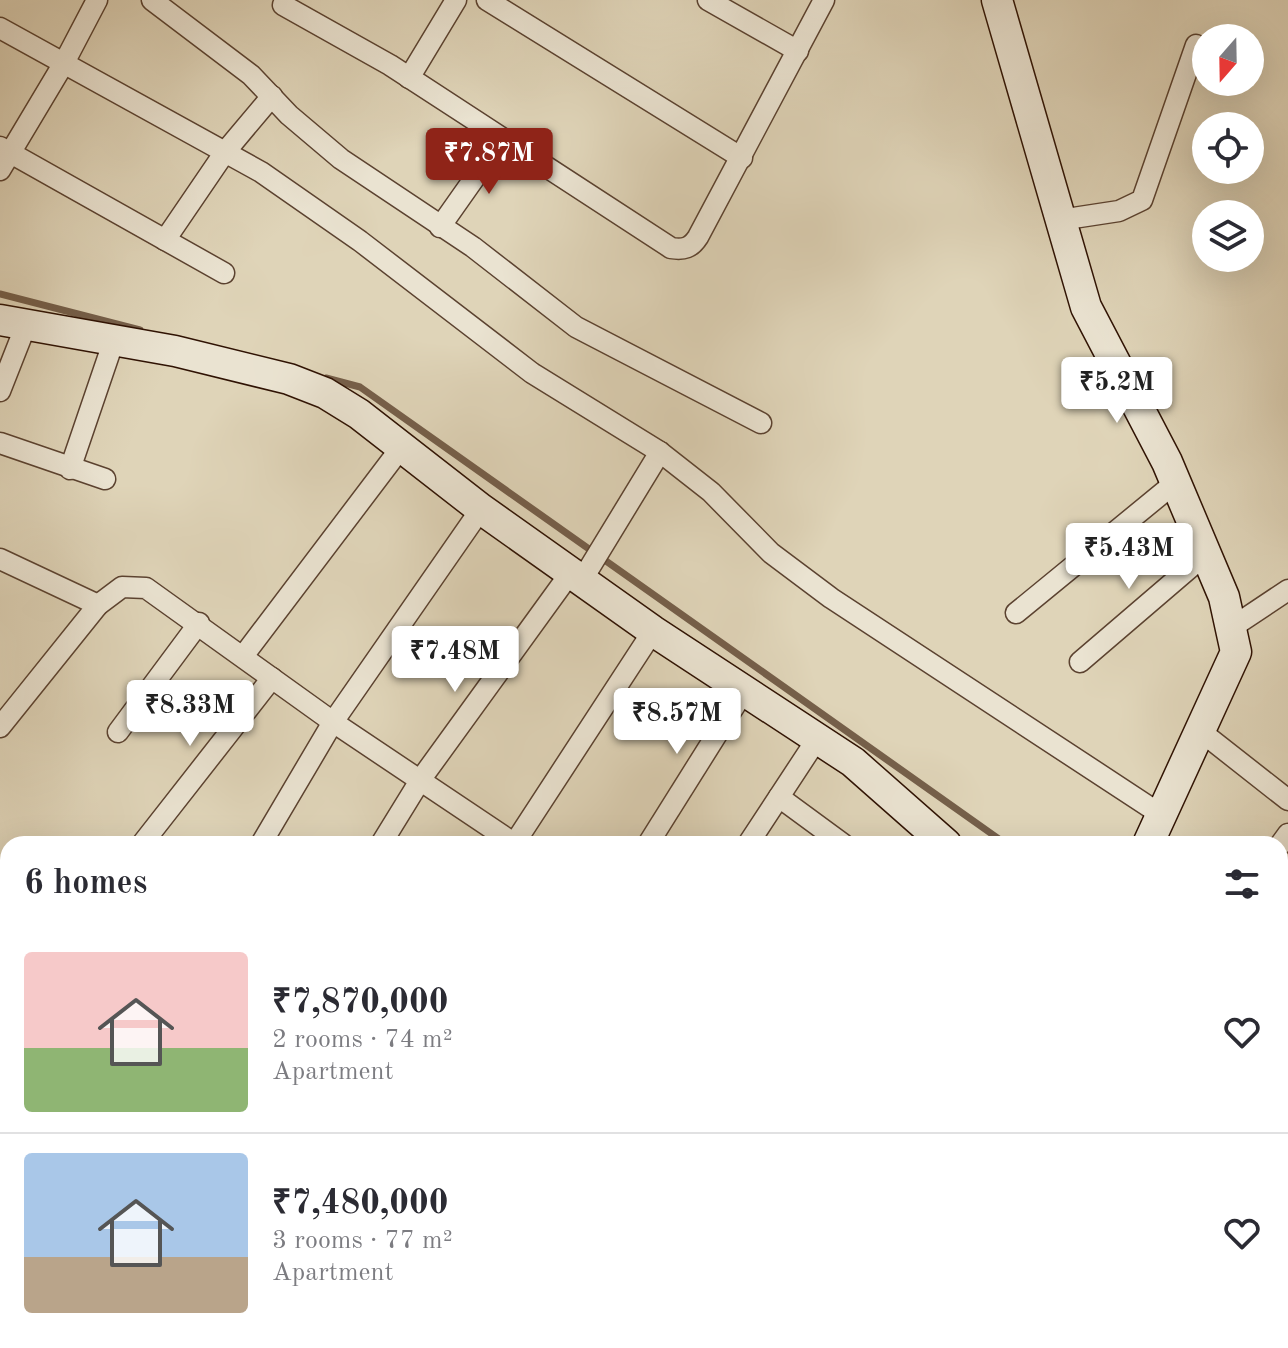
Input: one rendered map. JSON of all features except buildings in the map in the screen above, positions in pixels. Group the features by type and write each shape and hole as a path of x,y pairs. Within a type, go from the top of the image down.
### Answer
{"street":[{"path":"97,0 64,63 3,156 224,273"},
{"path":"152,0 202,35 341,159 473,247 576,327 761,423"},
{"path":"409,78 456,0"},
{"path":"487,0 742,158"},
{"path":"708,0 798,51"},
{"path":"283,5 409,78 671,248 681,250 693,246 824,0"},
{"path":"997,0 1086,307 1176,482 1224,597 1236,652 1151,836"},
{"path":"0,28 261,172 360,241 532,373 660,452 711,492 771,553 831,598 1160,814"},
{"path":"1060,220 1119,211 1142,200 1192,56"},
{"path":"165,240 225,152 272,96"},
{"path":"440,227 502,139"},
{"path":"0,391 13,322 250,369 325,393 359,414 400,449 481,509 582,571 653,631 853,762 937,836"},
{"path":"70,469 114,340"},
{"path":"0,443 105,479"},
{"path":"244,655 400,449"},
{"path":"386,836 421,779 582,571 621,516 660,452"},
{"path":"1016,613 1176,482"},
{"path":"266,836 333,722 481,509"},
{"path":"1080,662 1206,554"},
{"path":"0,559 98,605"},
{"path":"0,727 98,605 122,587 146,588 244,655 333,722 503,836"},
{"path":"1231,628 1288,590"},
{"path":"118,732 199,623"},
{"path":"519,836 653,631"},
{"path":"148,836 272,678"},
{"path":"653,836 744,691"},
{"path":"1199,730 1288,800"},
{"path":"753,836 817,739"},
{"path":"779,797 832,836"}],"waterway":[{"path":"0,294 140,330"},
{"path":"326,378 360,387 995,836"}]}
